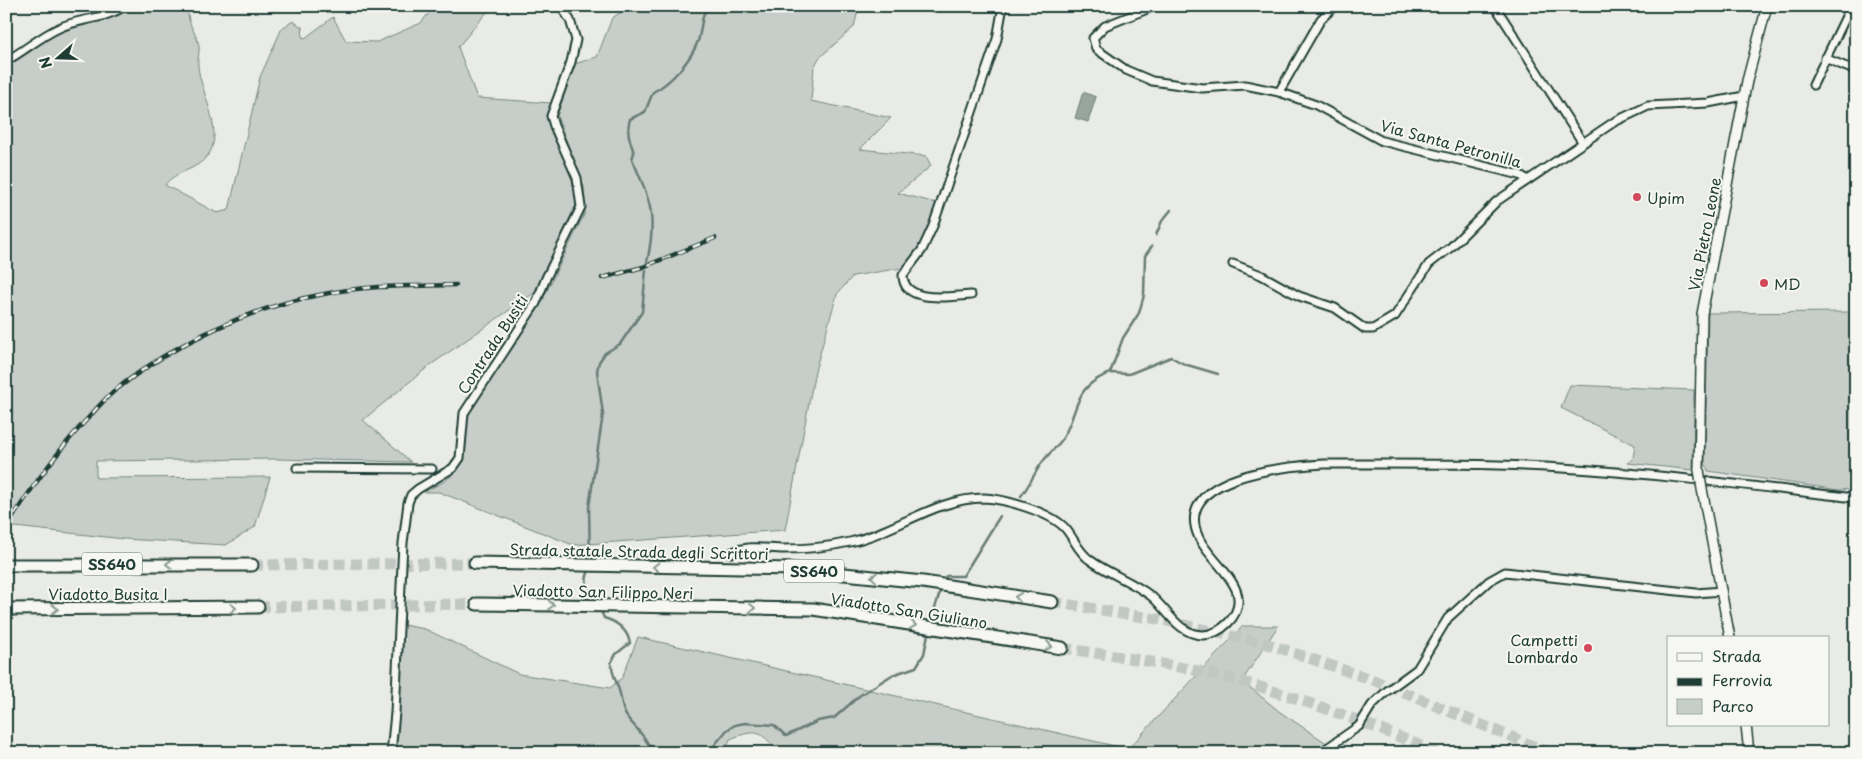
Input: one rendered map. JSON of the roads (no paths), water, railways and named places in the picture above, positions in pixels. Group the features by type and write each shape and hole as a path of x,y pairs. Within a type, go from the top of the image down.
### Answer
{"highway":[{"name":"Strada statale Strada degli Scrittori","path":"475,563 795,569 923,582"},
{"name":"SS640","path":"6,565 252,565"},
{"name":"Viadotto San Giuliano","path":"923,582 1052,602"},
{"name":"Viadotto San Filippo Neri","path":"477,604 813,609"},
{"name":"Viadotto Busita I","path":"6,609 258,607"},
{"name":"Viadotto San Giuliano","path":"813,609 1001,640 1062,648"}],"main road":[{"name":"Via Pietro Leone","path":"1722,591 1699,470 1702,314 1744,96 1767,6"},
{"path":"1722,591 1730,636"},
{"path":"1746,726 1749,753"}],"street":[{"path":"6,61 59,28 82,20 100,18 125,6"},
{"name":"Contrada Busiti","path":"391,753 395,713 403,543 408,503 411,495 453,468 460,458 464,413 536,303 546,278 581,207 577,178 554,126 552,116 571,62 576,40 570,20 561,6"},
{"path":"971,295 919,296 906,287 903,275 922,250 932,226 984,72 996,45 1004,6"},
{"name":"Via Santa Petronilla","path":"1155,6 1101,28 1094,35 1093,41 1099,53 1126,70 1152,81 1202,88 1245,85 1279,92 1316,105 1382,141 1520,175 1528,180"},
{"path":"1279,92 1321,19 1335,6"},
{"path":"1494,6 1583,143"},
{"path":"1813,85 1851,6"},
{"path":"1825,58 1856,71"},
{"name":"Via Santa Petronilla","path":"1233,264 1261,275 1299,296 1335,308 1365,329 1373,329 1395,316 1429,264 1451,247 1497,201 1627,115 1648,106 1708,104 1744,96"},
{"path":"731,553 745,548 815,548 840,544 884,532 947,504 970,499 997,499 1019,505 1061,524 1084,556 1150,595 1182,628 1202,635 1213,633 1227,624 1234,616 1238,599 1236,588 1230,576 1199,538 1195,525 1196,511 1202,499 1216,486 1256,474 1304,465 1324,464 1560,468 1685,479 1856,498"},
{"path":"297,468 432,469"},
{"path":"1320,753 1360,726 1372,705 1387,691 1417,669 1448,618 1489,581 1505,572 1696,593 1722,591"}],"waterway":[{"path":"647,262 652,221 648,198 632,159 634,153 628,132 630,119 645,112 653,92 667,83 691,56 698,41 704,13 715,6"},
{"path":"1156,235 1162,221 1171,210"},
{"path":"1021,496 1041,464 1062,440 1083,391 1089,385 1110,373 1123,338 1139,313 1144,295 1145,256 1152,246"},
{"path":"590,561 589,507 603,414 597,371 599,362 605,353 620,344 642,312 646,270"},
{"path":"1110,373 1129,374 1171,357 1184,364 1218,374"},
{"path":"944,581 946,576 963,576 1000,516"},
{"path":"590,569 586,579 597,601"},
{"path":"930,624 941,589"},
{"path":"600,609 604,618 621,627 629,638 630,643 616,654 611,663 613,674 625,714 644,738 652,753"},
{"path":"708,753 727,730 735,725 745,723 774,725 786,736 818,721 834,718 859,696 892,675 916,667 924,654 929,629"}],"tunnel":[{"path":"252,565 475,563"},
{"path":"1052,602 1163,620 1271,645 1376,681 1550,753"},
{"path":"258,607 477,604"},
{"path":"1062,648 1162,664 1236,680 1328,709 1438,753"}],"railway":[{"path":"602,278 643,267 715,238"},
{"path":"6,528 56,456 104,401 136,374 187,343 240,318 296,300 340,291 373,287 456,285"}],"place":[{"name":"Upim","path":"1637,197"},
{"name":"MD","path":"1764,283"},
{"name":"Campetti Lombardo","path":"1588,648"}]}
